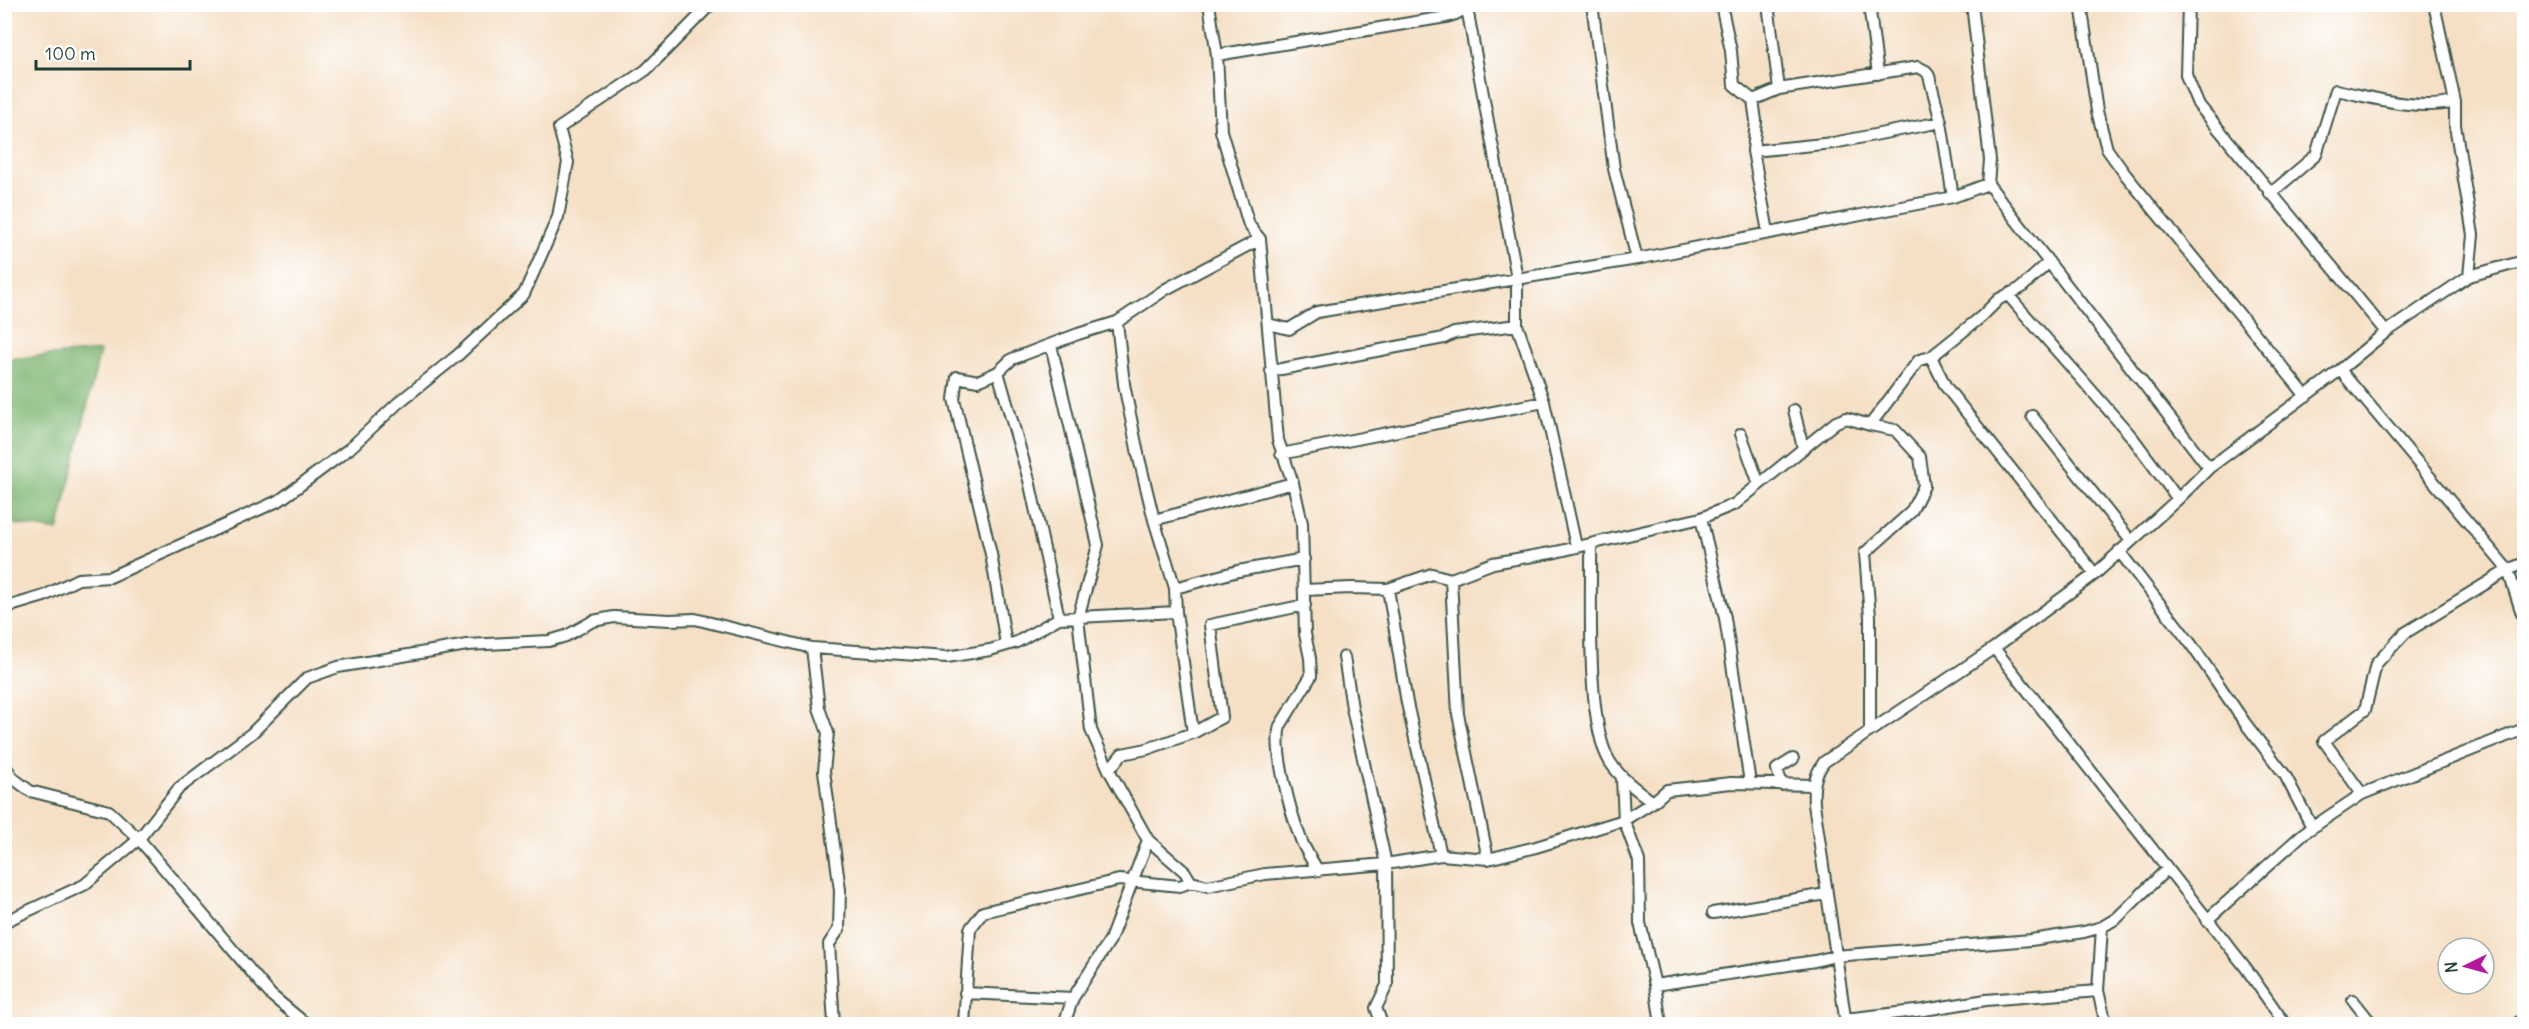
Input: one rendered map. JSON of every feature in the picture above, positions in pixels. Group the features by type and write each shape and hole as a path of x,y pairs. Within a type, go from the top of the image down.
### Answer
{"street":[{"path":"4,608 44,596 78,579 110,578 280,500 349,449 398,403 458,355 524,294 558,218 568,162 560,128 646,70 711,4"},
{"path":"1209,4 1217,55 1221,131 1249,225 1260,239 1278,440 1293,483 1302,523 1304,590 1311,676 1280,726 1278,735 1280,760 1300,839 1318,871"},
{"path":"1592,4 1614,169 1637,259"},
{"path":"1721,4 1731,51 1734,85 1753,100 1756,121 1753,151 1768,232"},
{"path":"1768,4 1779,88"},
{"path":"1869,4 1878,74"},
{"path":"1972,4 1990,160 1988,184 2209,468"},
{"path":"2081,4 2097,111 2107,149 2306,396"},
{"path":"2188,4 2186,75 2198,104 2386,332"},
{"path":"2434,4 2455,102 2455,125 2473,235 2469,276"},
{"path":"1217,55 1446,16 1470,6 1517,278 1517,325 1544,402 1576,546"},
{"path":"1753,100 1779,88 1918,67 1926,71 1929,76 1941,122 1953,197"},
{"path":"2270,194 2316,155 2336,90 2408,105 2443,105 2455,102"},
{"path":"1753,151 1833,143 1941,122"},
{"path":"1268,324 1289,329 1317,312 1637,259 1953,197 1988,184"},
{"path":"1006,644 991,554 954,399 957,377 978,381 998,372 1012,359 1117,322 1166,289 1260,239"},
{"path":"2098,991 1986,1000 1846,1022 1814,804 1816,773 1824,762 1994,648 2095,574 2209,468 2306,396 2386,332 2469,276 2524,261"},
{"path":"1870,425 1918,360 1931,357 1999,299 2021,288 2049,262"},
{"path":"2008,295 2132,437 2178,499"},
{"path":"1117,322 1124,384 1154,520 1175,588 1176,612 1193,733"},
{"path":"1271,371 1443,338 1454,333 1517,325"},
{"path":"1051,345 1098,545 1078,618 1091,730 1108,770 1148,840 1185,872 1191,882"},
{"path":"1931,357 1946,387 2095,574"},
{"path":"2340,369 2508,570 2524,620"},
{"path":"998,372 1029,480 1059,618"},
{"path":"1281,454 1544,402"},
{"path":"1794,410 1803,448"},
{"path":"2032,416 2131,542"},
{"path":"1304,590 1388,589 1432,574 1450,579 1492,563 1556,552 1701,518 1735,504 1836,422 1846,418 1895,430 1920,457 1924,486 1911,512 1864,553 1870,617 1870,730"},
{"path":"1741,434 1759,484"},
{"path":"1154,520 1293,483"},
{"path":"1701,518 1725,618 1750,783"},
{"path":"1591,544 1594,693 1599,734 1609,760 1622,778 1653,802"},
{"path":"2119,551 2191,644 2240,716 2285,775 2312,828"},
{"path":"1175,588 1304,559"},
{"path":"2362,794 2324,741 2365,710 2376,664 2405,633 2508,570 2524,563"},
{"path":"1450,579 1458,714 1488,859"},
{"path":"1388,589 1407,703 1441,855"},
{"path":"1108,770 1122,754 1147,749 1193,733 1222,717 1210,625 1305,605"},
{"path":"4,922 84,885 139,839 179,788 252,734 307,678 338,667 467,645 549,641 566,636 593,621 614,617 695,619 812,648 947,657 990,650 1017,642 1059,618 1176,612"},
{"path":"812,648 819,708 828,733 824,771 840,890 838,929 829,944 834,1024"},
{"path":"1994,648 2166,870 2246,968 2285,1024"},
{"path":"1344,657 1352,708 1386,864 1387,985 1376,1008 1382,1024"},
{"path":"2207,920 2330,813 2362,794 2524,729"},
{"path":"1782,785 1777,769 1793,759"},
{"path":"4,765 14,779 30,791 110,811 139,839 271,995 306,1024"},
{"path":"1622,778 1624,820 1640,861 1640,923 1655,985 1661,1024"},
{"path":"964,1024 970,929 983,912 1119,879 1179,886 1191,882 1208,886 1265,874 1386,864 1441,855 1488,859 1536,848 1624,820 1653,802 1667,790 1731,783 1814,785"},
{"path":"1064,1024 1073,998 1110,940 1148,840"},
{"path":"1655,985 1835,956 2031,940 2084,932 2102,927 2117,918 2166,870"},
{"path":"1713,913 1826,894"},
{"path":"2102,927 2098,991 2106,1024"},
{"path":"965,993 1073,998"},
{"path":"2353,1000 2372,1024"},
{"path":"2516,1024 2524,1019"}],"green space":[{"path":"100,351 58,531 5,522 5,359"}]}
